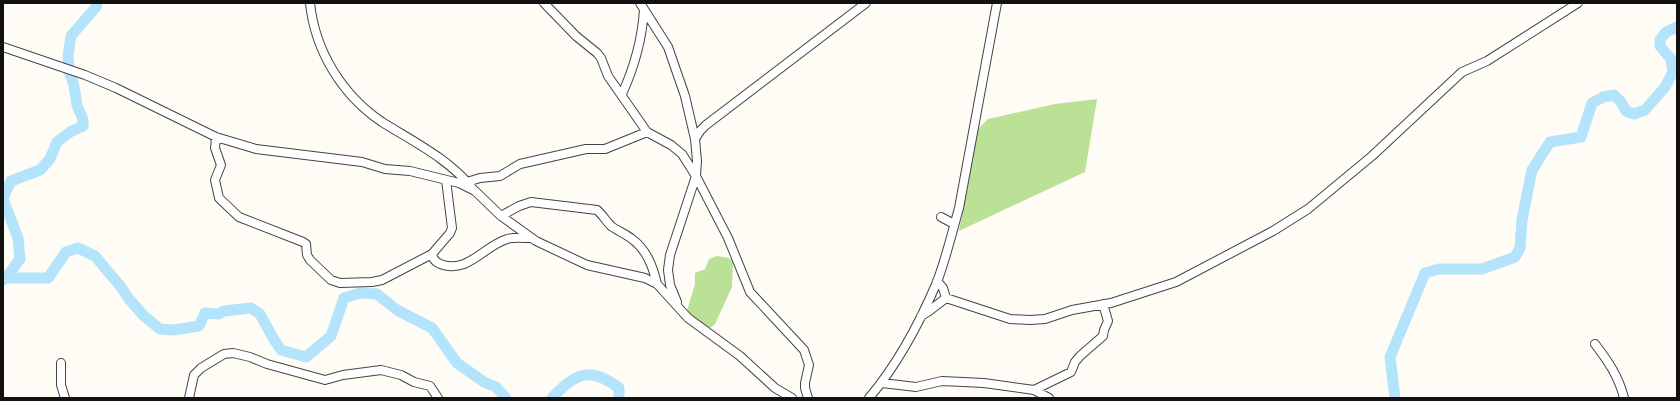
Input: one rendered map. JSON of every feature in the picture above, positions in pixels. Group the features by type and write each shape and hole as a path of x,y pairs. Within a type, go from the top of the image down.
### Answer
{"street":[{"path":"310,3 314,30 328,62 336,75 358,103 382,121 431,152 468,182 475,191 501,216 530,238 587,265 645,278 657,284 688,318 740,356 775,388 792,398"},
{"path":"544,3 580,40 601,58 608,76 622,94 647,132 671,145 682,154 696,176 728,238 750,292 804,350 809,365 805,382 808,398"},
{"path":"695,139 700,130 706,125 866,3"},
{"path":"869,398 882,383 893,366 921,316 937,281 959,208 997,3"},
{"path":"946,298 1002,317 1020,320 1045,319 1072,310 1103,304 1176,282 1273,231 1308,209 1372,156 1462,72 1487,61 1578,3"},
{"path":"622,94 633,66 643,24 642,7"},
{"path":"642,7 668,48 685,96 695,139 697,161 696,176 670,255 668,270 670,285 679,308"},
{"path":"3,47 85,75 116,88 216,137 256,149 362,162 385,169 410,171 459,183 475,191"},
{"path":"468,182 480,178 500,176 520,164 586,149 605,149 647,132"},
{"path":"216,137 215,148 221,166 215,180 219,198 239,217 306,244 307,255 310,260 331,280 340,283 372,282 382,280 432,254 450,233 452,228 446,180"},
{"path":"501,216 519,206 531,202 596,210 608,223 632,239 641,248 649,258 657,284"},
{"path":"941,217 954,224"},
{"path":"432,254 433,259 437,264 446,266 464,264 499,242 508,239 530,238"},
{"path":"937,281 943,288 946,298"},
{"path":"921,316 946,298"},
{"path":"1034,390 1071,372 1075,362 1080,356 1102,339 1108,321 1103,304"},
{"path":"1595,344 1608,361 1620,381 1624,398"},
{"path":"189,398 194,375 201,368 224,354 232,353 325,380 376,370 392,372 414,382 430,386 438,398"},
{"path":"61,363 61,385 64,398"},
{"path":"882,383 916,386 942,381 984,383 1034,390 1049,398"}],"green space":[{"path":"1097,99 1085,172 959,231 977,130 988,119 1055,104"},
{"path":"717,256 729,258 733,262 732,287 715,324 710,328 686,314 695,284 695,273 705,269 709,259"}],"waterway":[{"path":"69,68 68,56 71,36 96,7 97,3"},
{"path":"1395,398 1390,357 1425,273 1439,269 1482,269 1515,257 1520,248 1522,220 1532,170 1550,142 1581,137 1592,103 1603,97 1614,95 1621,102 1626,111 1634,114 1645,110 1665,87 1673,72 1671,59 1660,46 1660,40 1666,32 1677,27"},
{"path":"3,198 11,181 40,170 50,159 57,142 70,132 83,126 83,119 77,105 74,85 70,74"},
{"path":"3,199 18,238 20,259 6,278"},
{"path":"3,280 6,278 48,278 66,252 78,248 95,256 144,316 160,329 174,330 199,326 205,313 218,314 224,311 251,308 260,314 281,350 306,357 331,336 344,298 360,293 377,294 397,310 432,328 457,363 484,382 496,387 506,398"},
{"path":"552,398 568,383 583,375 600,377 609,381 619,388 619,398"}]}
